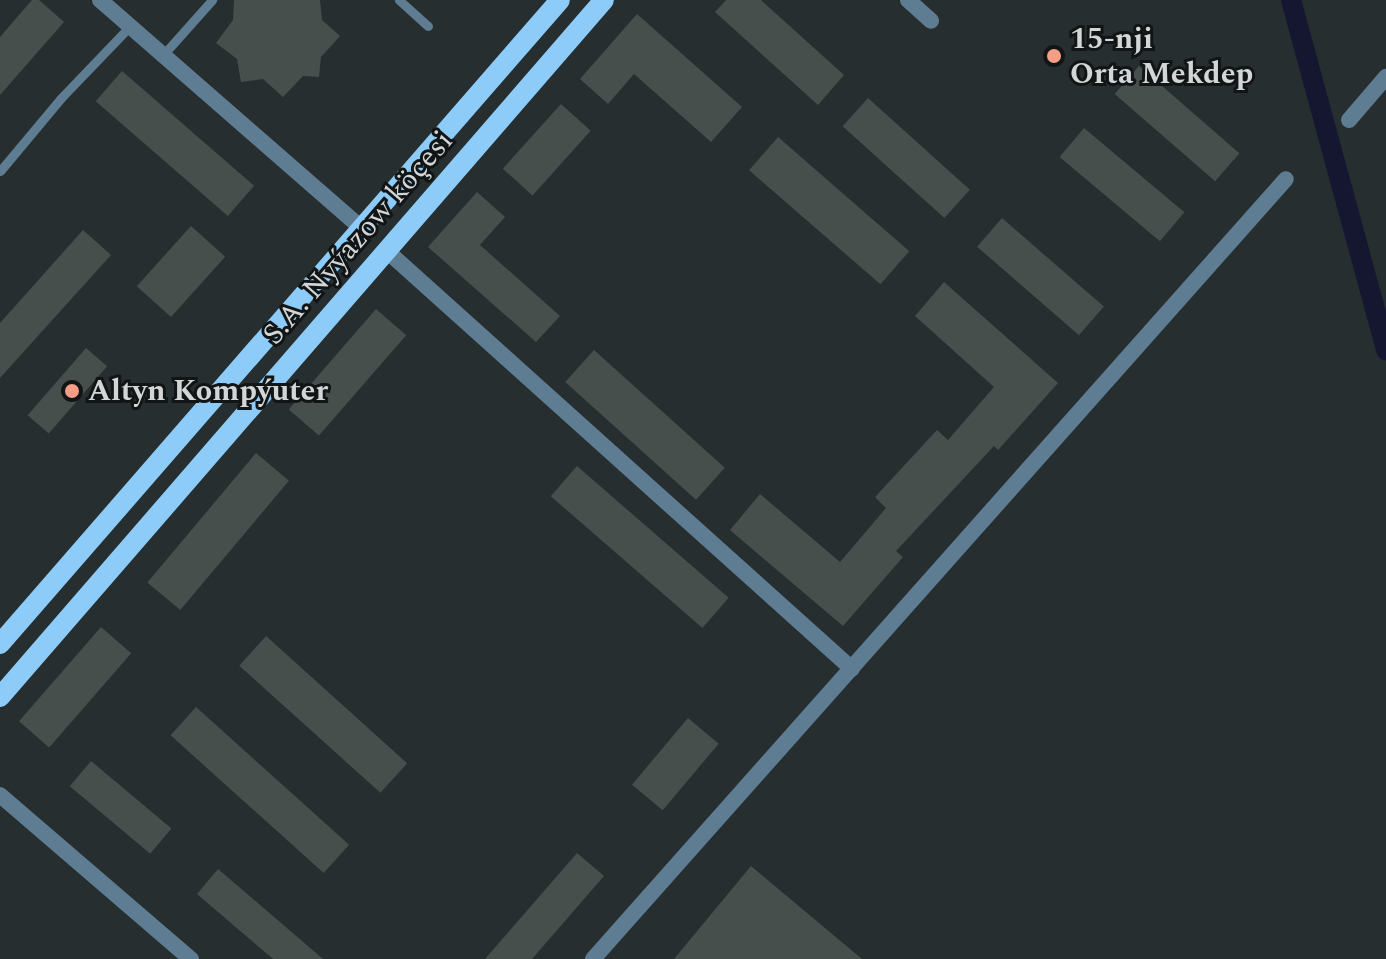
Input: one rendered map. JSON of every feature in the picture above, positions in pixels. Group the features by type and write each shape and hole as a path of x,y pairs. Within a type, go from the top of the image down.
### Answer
{"main road":[{"name":"S.A. Nyýazow köçesi","path":"0,644 560,0"},
{"name":"S.A. Nyýazow köçesi","path":"0,697 604,0"}],"street":[{"path":"100,0 361,228"},
{"path":"908,0 931,21"},
{"path":"1349,120 1386,77"},
{"path":"593,959 1286,179"},
{"path":"387,251 852,669"},
{"path":"0,795 191,959"}],"lane":[{"path":"163,55 212,0"},
{"path":"399,0 428,26"},
{"path":"0,171 61,98 130,26"}],"building":[{"path":"32,0 39,0 64,22 0,95 0,37"},
{"path":"234,0 320,0 322,20 340,36 321,57 319,77 303,76 283,97 263,79 241,82 237,59 216,43 233,20"},
{"path":"726,0 761,0 844,75 818,105 715,12"},
{"path":"637,14 742,107 711,142 634,74 608,104 580,79"},
{"path":"1139,66 1239,153 1215,181 1115,94"},
{"path":"122,71 254,186 228,216 96,101"},
{"path":"868,98 970,190 944,218 843,126"},
{"path":"561,104 591,131 533,195 503,169"},
{"path":"1084,128 1184,212 1160,241 1060,157"},
{"path":"778,137 909,251 880,284 749,170"},
{"path":"477,192 505,217 480,245 560,316 536,342 428,247"},
{"path":"1002,218 1104,307 1079,335 977,247"},
{"path":"191,226 225,257 171,317 137,286"},
{"path":"83,230 111,255 0,378 0,323"},
{"path":"944,282 1058,383 998,450 994,446 896,551 903,557 843,626 730,530 760,494 840,562 886,508 875,497 937,430 948,440 994,387 915,316"},
{"path":"376,309 406,335 319,436 289,409"},
{"path":"86,348 107,366 49,434 28,415"},
{"path":"594,350 725,468 696,500 565,382"},
{"path":"256,453 289,481 180,610 147,582"},
{"path":"577,466 729,598 702,628 551,496"},
{"path":"101,627 131,653 49,748 19,721"},
{"path":"266,636 407,763 380,793 239,666"},
{"path":"196,707 349,845 324,873 171,735"},
{"path":"688,718 719,744 663,810 632,785"},
{"path":"91,761 171,828 150,854 70,786"},
{"path":"577,853 604,876 532,959 485,959"},
{"path":"751,866 862,959 674,959"},
{"path":"218,869 323,959 273,959 197,894"}],"waterway":[{"path":"1291,0 1386,350"}],"place":[{"name":"15-nji Orta Mekdep","path":"1054,56"},
{"name":"Altyn Kompýuter","path":"72,391"}]}
